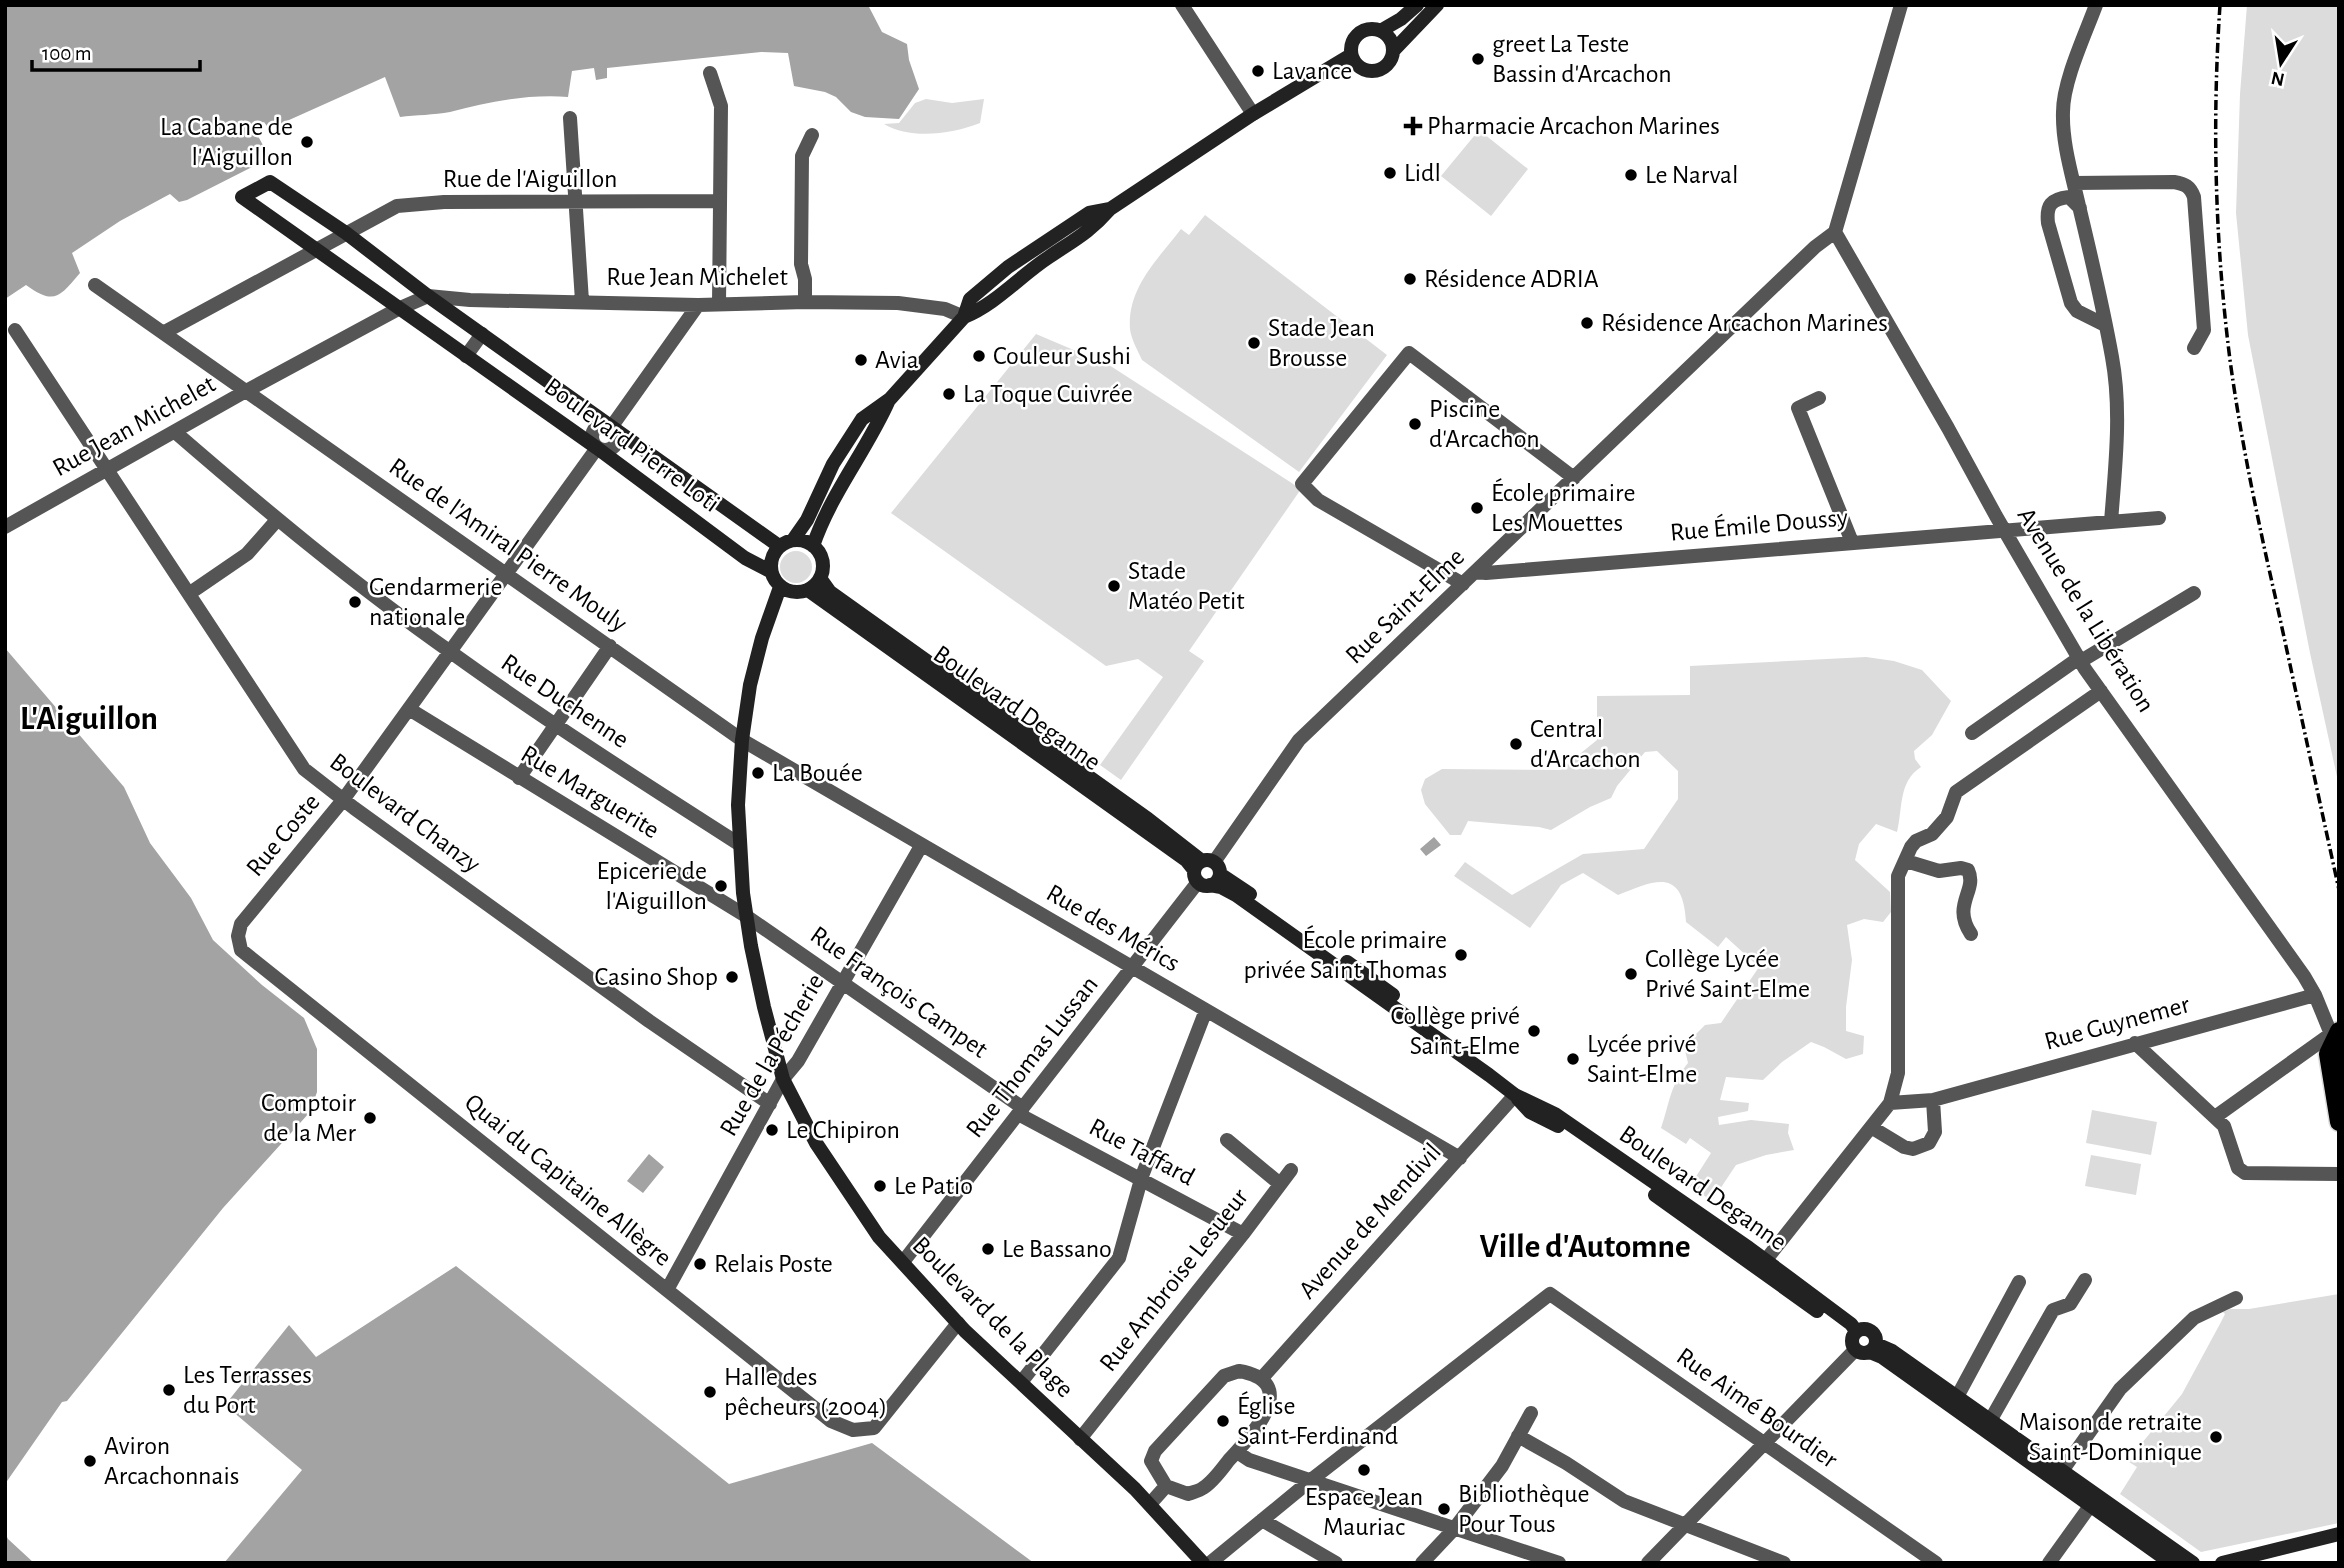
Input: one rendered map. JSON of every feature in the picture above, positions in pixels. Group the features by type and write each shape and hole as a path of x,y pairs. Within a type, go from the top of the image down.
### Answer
{"main road":[{"path":"2337,1042 2328,1054 2339,1122"}],"street":[{"path":"1182,5 1253,114"},
{"path":"1382,30 1417,5"},
{"path":"1394,50 1391,39 1382,30 1368,28 1356,35 1352,41 1351,55 1358,66 1377,71 1388,64 1394,50 1437,5"},
{"path":"1835,232 1901,5"},
{"path":"2096,5 2067,85 2063,132 2113,358 2117,399 2111,522"},
{"path":"786,543 800,540 813,546 823,563 820,578 808,590 794,593 780,587 770,570 774,553 807,520 833,464 862,419 890,399 964,317 981,310 1049,257 1079,239 1110,209 1253,114 1351,55"},
{"path":"710,73 721,106 719,304"},
{"path":"570,118 582,301"},
{"path":"805,302 802,264 802,156 812,135"},
{"name":"Boulevard Pierre Loti","path":"770,570 746,558 597,448 242,197 270,182 346,233 428,296 612,426 786,543"},
{"path":"2074,183 2174,182 2185,184 2191,189 2194,197 2204,330 2194,348"},
{"path":"2080,209 2070,197 2059,198 2046,211 2048,223 2071,303 2077,311 2105,325"},
{"name":"Rue de l'Aiguillon","path":"346,233 397,206 444,202 720,201"},
{"name":"Rue Saint-Elme","path":"1206,872 1299,740 1815,247 1835,232"},
{"name":"Avenue de la Libération","path":"1835,232 2080,660 2315,995 2337,1042"},
{"path":"163,333 346,233"},
{"name":"Rue de l'Amiral Pierre Mouly","path":"95,285 742,740"},
{"path":"398,309 428,296"},
{"name":"Rue Jean Michelet","path":"428,296 470,300 698,304 898,303 945,309 964,317"},
{"path":"612,426 698,304"},
{"name":"Rue Jean Michelet","path":"5,527 398,309"},
{"name":"Boulevard Chanzy","path":"15,330 304,769 649,1021 770,1104"},
{"path":"466,356 482,334"},
{"path":"1463,584 1318,500 1302,484 1409,353 1574,478"},
{"path":"1819,398 1798,408 1852,542"},
{"path":"813,546 820,525 848,472 876,429 890,399"},
{"name":"Rue Coste","path":"371,1054 241,950 238,936 241,924 343,800 597,448 592,441 593,429 604,424 612,426"},
{"name":"Rue Duchenne","path":"175,432 277,520 450,652 555,726 739,844"},
{"name":"Rue Émile Doussy","path":"1475,572 2159,518"},
{"path":"190,593 247,554 277,520"},
{"name":"Boulevard Deganne","path":"820,578 830,592 1139,813 1206,872"},
{"name":"Boulevard de la Plage","path":"780,587 756,661 742,740 739,844 746,916 764,1007 783,1079 816,1143 880,1237 958,1323 1150,1504 1203,1563"},
{"name":"Boulevard Deganne","path":"808,590 1186,860 1256,898 1497,1070 1530,1112 1554,1123 2171,1563"},
{"path":"1972,733 2080,660 2194,593"},
{"path":"519,778 610,646"},
{"path":"1765,1261 1890,1102 1898,1073 1897,883 1911,847 1916,841 1932,834 1947,817 1956,792 2101,691"},
{"name":"Rue Marguerite","path":"409,709 746,916"},
{"name":"Rue des Mérics","path":"742,740 1460,1158"},
{"name":"Rue de la Pécherie","path":"667,1290 783,1079 798,1061 921,846"},
{"path":"1906,862 1939,871 1961,868 1968,870 1970,881 1962,913 1964,924 1971,934"},
{"name":"Rue Thomas Lussan","path":"903,1262 1206,872"},
{"name":"Rue François Campet","path":"746,916 843,982 1021,1111"},
{"name":"Rue Guynemer","path":"1890,1102 1933,1100 2315,995"},
{"path":"1021,1381 1119,1258 1141,1180 1206,1010"},
{"path":"2215,1117 2337,1042"},
{"path":"2135,1043 2224,1126 2238,1168 2245,1173 2339,1174"},
{"name":"Quai du Capitaine Allègre","path":"371,1054 831,1421 853,1430 874,1428 958,1323"},
{"name":"Boulevard Deganne","path":"1515,1095 1555,1114 1765,1261 1851,1324 1862,1343 1892,1351 2194,1563"},
{"name":"Avenue de Mendivil","path":"1261,1379 1515,1095"},
{"path":"1871,1127 1904,1147 1913,1149 1929,1143 1935,1132 1933,1100"},
{"name":"Rue Taffard","path":"1021,1111 1141,1180 1243,1234"},
{"name":"Rue Ambroise Lesueur","path":"1227,1140 1280,1184"},
{"name":"Rue Ambroise Lesueur","path":"1080,1439 1291,1170"},
{"path":"1990,1421 2053,1310 2070,1304 2085,1280"},
{"path":"1957,1396 2019,1282"},
{"name":"Rue Aimé Bourdier","path":"1311,1480 1550,1294 1936,1563"},
{"path":"2062,1471 2120,1389 2194,1318 2236,1298"},
{"path":"1648,1563 1862,1343"},
{"path":"1239,1371 1252,1373 1261,1379 1270,1397 1266,1416 1237,1452 1204,1488 1188,1494 1166,1486 1152,1461 1155,1451 1224,1376 1239,1371"},
{"path":"1422,1563 1454,1529 1502,1466 1531,1413"},
{"path":"1518,1436 1624,1501 1784,1563"},
{"path":"1237,1452 1249,1460 1559,1563"},
{"path":"1210,1563 1311,1480"},
{"path":"1150,1504 1166,1486"},
{"path":"2049,1563 2090,1506"},
{"path":"1262,1520 1336,1563"},
{"path":"2222,1563 2339,1534"},
{"path":"2194,1563 2201,1563"}],"shaded area":[{"path":"5,5 868,5 882,32 907,44 909,60 919,89 899,119 865,117 851,112 836,97 825,92 794,86 788,53 761,52 607,68 607,78 596,80 594,68 572,71 568,97 523,98 444,113 400,117 385,77 269,129 264,122 253,127 270,158 187,200 179,202 170,194 120,221 72,253 80,273 56,296 43,295 26,285 5,299"},
{"path":"2247,5 2339,5 2339,786 2310,653 2248,335 2236,213 2240,94"},
{"path":"926,99 952,103 984,99 980,123 932,134 906,132 884,124 899,123 915,103"},
{"path":"1479,130 1528,169 1491,216 1441,176"},
{"name":"Stade Jean Brousse","path":"1205,215 1387,355 1299,472 1142,360 1133,341 1130,314 1139,287 1181,229 1189,235"},
{"name":"Stade Matéo Petit","path":"1036,334 1109,365 1301,489 1189,651 1204,661 1121,780 1100,765 1163,677 1138,659 1106,666 891,513"},
{"path":"796,551 808,555 812,567 808,579 796,583 784,579 780,567 784,555"},
{"path":"5,648 124,787 150,843 191,898 213,940 262,985 304,1018 317,1049 317,1092 310,1112 223,1208 67,1401 62,1402 5,1484"},
{"path":"1866,657 1894,661 1922,670 1951,701 1932,735 1914,751 1915,759 1921,767 1908,780 1905,788 1897,832 1876,824 1859,844 1855,860 1890,892 1891,912 1883,922 1864,919 1847,925 1852,960 1846,1031 1864,1036 1863,1054 1846,1059 1811,1042 1782,1062 1763,1080 1726,1077 1720,1100 1749,1103 1748,1111 1718,1117 1719,1125 1751,1120 1789,1124 1788,1133 1794,1150 1766,1155 1736,1165 1712,1201 1690,1186 1711,1153 1690,1138 1686,1144 1661,1128 1674,1086 1688,1063 1684,1046 1705,1025 1721,1023 1759,967 1726,937 1718,947 1686,922 1684,904 1679,892 1673,885 1665,882 1644,885 1618,895 1583,873 1561,885 1530,928 1454,876 1465,862 1512,895 1583,854 1644,849 1678,799 1678,771 1657,751 1645,752 1617,786 1611,798 1551,830 1468,821 1461,835 1450,835 1425,804 1421,790 1425,779 1442,769 1560,770 1597,740 1597,696 1690,695 1690,666"},
{"path":"1434,837 1441,845 1426,856 1420,849"},
{"path":"2092,1110 2157,1122 2151,1155 2086,1143"},
{"path":"649,1154 664,1167 643,1193 627,1181"},
{"path":"2091,1155 2141,1164 2136,1195 2085,1186"},
{"path":"456,1266 729,1484 872,1443 1034,1563 224,1563 302,1470 225,1405 289,1325 316,1357"},
{"path":"2339,1294 2339,1523 2201,1552 2120,1494 2137,1467 2129,1462 2133,1454 2182,1394 2225,1314 2223,1312"},
{"path":"5,1533 8,1539 34,1563 5,1563"}],"railway":[{"path":"2220,5 2216,183 2230,360 2256,511 2339,890"}],"place":[{"name":"greet La Teste Bassin d'Arcachon","path":"1478,59"},
{"name":"Lavance","path":"1258,71"},
{"name":"Pharmacie Arcachon Marines","path":"1413,126"},
{"name":"La Cabane de l'Aiguillon","path":"307,142"},
{"name":"Lidl","path":"1390,173"},
{"name":"Le Narval","path":"1631,175"},
{"name":"Résidence ADRIA","path":"1410,279"},
{"name":"Résidence Arcachon Marines","path":"1587,323"},
{"name":"Stade Jean Brousse","path":"1254,343"},
{"name":"Couleur Sushi","path":"979,356"},
{"name":"Avia","path":"861,360"},
{"name":"La Toque Cuivrée","path":"949,394"},
{"name":"Piscine d'Arcachon","path":"1415,424"},
{"name":"École primaire Les Mouettes","path":"1477,508"},
{"name":"Stade Matéo Petit","path":"1114,586"},
{"name":"Gendarmerie nationale","path":"355,602"},
{"name":"Central d'Arcachon","path":"1516,744"},
{"name":"La Bouée","path":"758,773"},
{"name":"Epicerie de l'Aiguillon","path":"721,886"},
{"name":"École primaire privée Saint Thomas","path":"1461,955"},
{"name":"Collège Lycée Privé Saint-Elme","path":"1631,974"},
{"name":"Casino Shop","path":"732,977"},
{"name":"Collège privé Saint-Elme","path":"1534,1031"},
{"name":"Lycée privé Saint-Elme","path":"1573,1059"},
{"name":"Comptoir de la Mer","path":"370,1118"},
{"name":"Le Chipiron","path":"772,1130"},
{"name":"Le Patio","path":"880,1186"},
{"name":"Le Bassano","path":"988,1249"},
{"name":"Relais Poste","path":"700,1264"},
{"name":"Les Terrasses du Port","path":"169,1390"},
{"name":"Halle des pêcheurs (2004)","path":"710,1392"},
{"name":"Église Saint-Ferdinand","path":"1223,1421"},
{"name":"Maison de retraite Saint-Dominique","path":"2216,1437"},
{"name":"Aviron Arcachonnais","path":"90,1461"},
{"name":"Espace Jean Mauriac","path":"1364,1470"},
{"name":"Bibliothèque Pour Tous","path":"1444,1509"}],"district":[{"name":"L'Aiguillon","path":"89,719"},
{"name":"Ville d'Automne","path":"1585,1247"}]}
